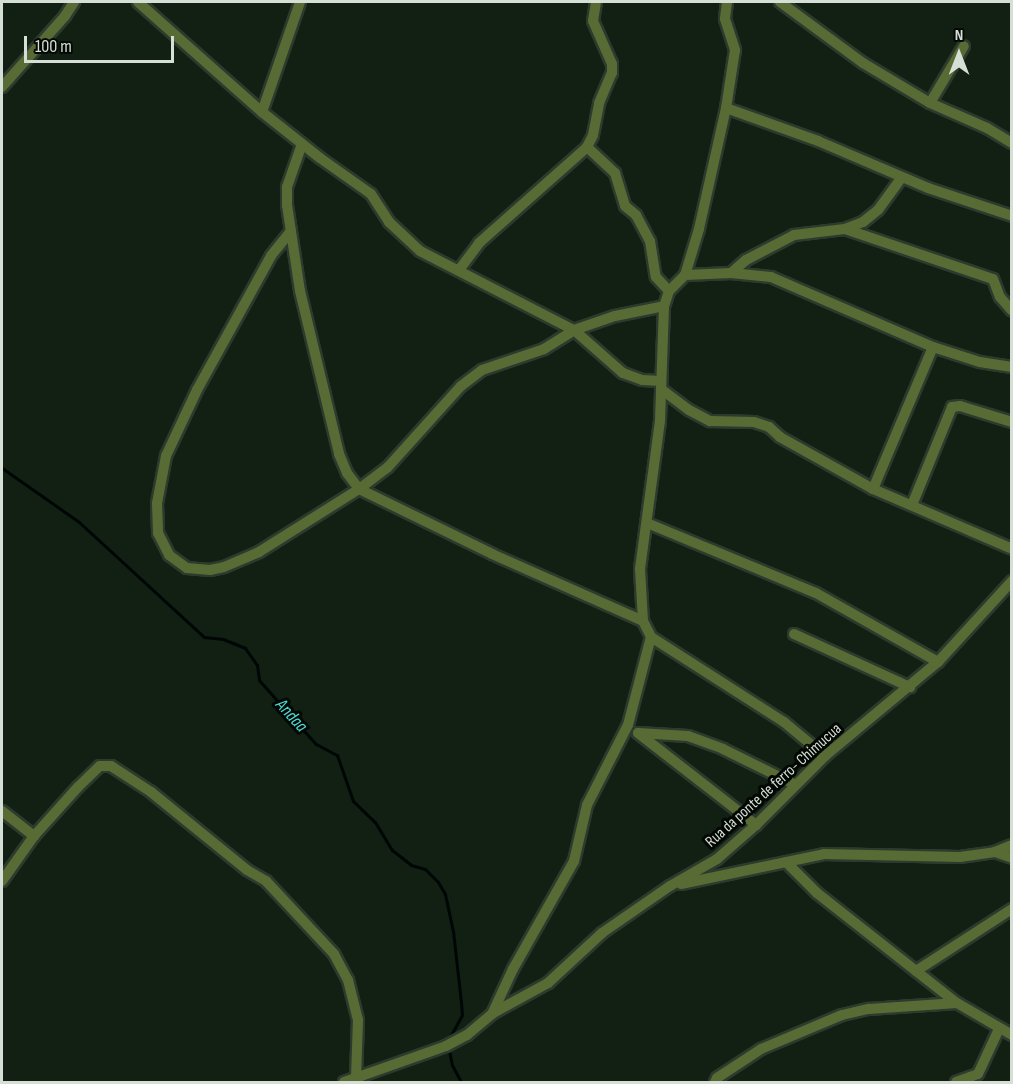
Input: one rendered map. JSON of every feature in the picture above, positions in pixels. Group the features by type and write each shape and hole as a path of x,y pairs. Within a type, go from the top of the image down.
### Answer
{"street":[{"path":"2,87 65,16 74,2"},
{"path":"138,2 262,112 371,194 389,222 420,251 574,330 623,374 661,385 689,410 710,421 754,423 770,427 780,437 873,489 1011,549"},
{"path":"262,112 300,2"},
{"path":"459,270 479,243 587,147 593,135 598,103 610,78 612,64 593,21 596,2"},
{"path":"727,2 725,19 735,50 726,108 699,229 685,275 669,291 664,306 660,421 640,569 642,621 651,637 784,722 825,756"},
{"path":"780,2 863,63 930,103 987,128 1011,143"},
{"path":"930,103 964,46"},
{"path":"726,108 818,141 901,178 1011,216"},
{"path":"302,144 287,187 291,231 300,291 339,454 347,473 359,489 492,554 642,621"},
{"path":"587,147 615,173 625,206 636,215 650,241 656,276 669,291"},
{"path":"730,273 746,260 794,235 845,229 863,222 878,210 901,178"},
{"path":"845,229 993,279 1000,297 1011,310"},
{"path":"291,231 271,256 197,390 166,456 157,503 158,533 169,555 187,568 210,570 224,567 259,552 359,489 388,467 468,380 482,370 544,349 574,330 615,316 664,306"},
{"path":"685,275 730,273 771,277 933,346 980,362 1011,368"},
{"path":"873,489 933,346"},
{"path":"912,505 952,407 960,406 1011,422"},
{"path":"647,523 816,593 938,662"},
{"name":"Rua da ponte de ferro- Chimucua","path":"344,1083 446,1046 467,1035 493,1013 548,983 602,933 670,886 717,859 756,825 825,756 938,662 1011,581"},
{"path":"794,634 910,687"},
{"path":"493,1013 513,969 574,861 587,805 628,725 651,637"},
{"path":"628,725 756,825"},
{"path":"638,733 688,736 723,748 796,785"},
{"path":"2,881 34,836 100,766 111,766 151,792 247,870 266,881 334,954 348,980 358,1020 356,1078"},
{"path":"2,811 34,836"},
{"path":"670,886 824,854 960,856 995,852 1011,845"},
{"path":"995,852 1011,858"},
{"path":"786,862 817,894 957,1003 1011,1035"},
{"path":"916,971 1011,909"},
{"path":"716,1083 717,1077 761,1049 842,1015 869,1009 957,1003"},
{"path":"956,1083 978,1074 999,1029"}],"waterway":[{"name":"Andaa","path":"2,468 79,522 204,637 223,639 245,648 257,665 259,680 316,744 337,755 353,801 375,822 392,850 411,865 425,869 438,882 445,894 453,931 461,1002 462,1015 450,1037"},
{"name":"Andaa","path":"449,1050 452,1065 461,1082"}]}
